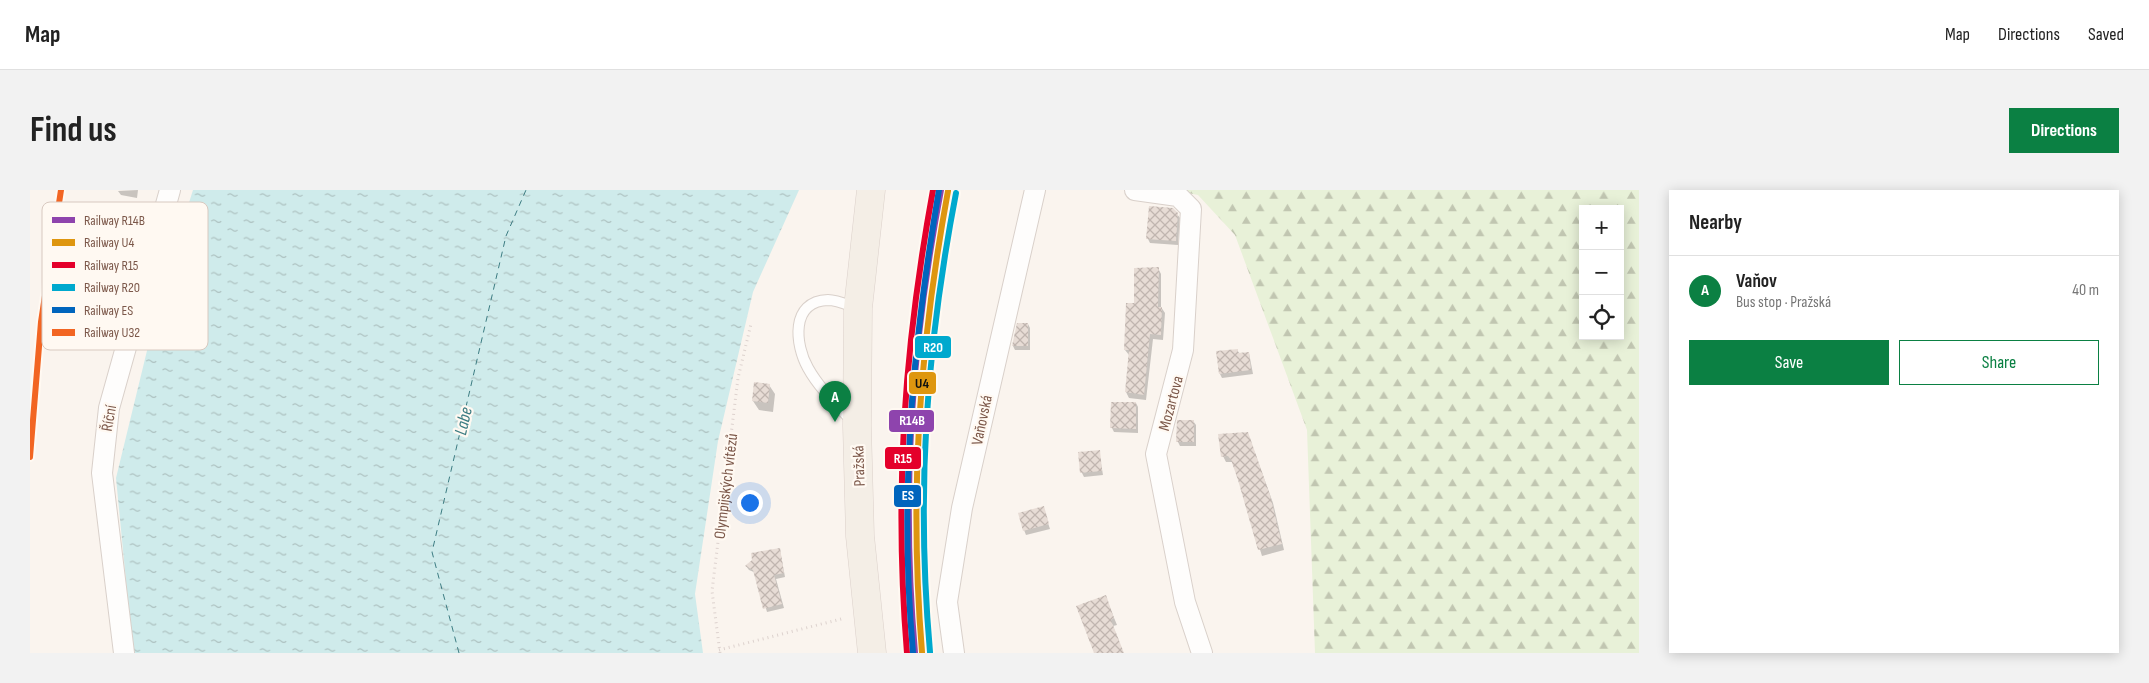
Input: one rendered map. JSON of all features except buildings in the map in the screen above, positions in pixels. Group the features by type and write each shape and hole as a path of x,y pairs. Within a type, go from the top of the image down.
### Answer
{"main road":[{"name":"Pražská","path":"871,190 858,308 857,426 860,536 872,653"}],"street":[{"name":"Vaňovská","path":"954,653 947,602 962,508 1035,190"},
{"name":"Mozartova","path":"1135,190 1178,196 1191,209 1184,350 1156,454 1185,602 1202,653"},
{"name":"Říční","path":"124,653 102,473 103,447 109,408 125,350"}],"lane":[{"path":"857,426 824,391 808,369 798,344 799,318 811,304 828,300 858,308"}],"path":[{"name":"Olympijských vítězů","path":"751,324 738,378 712,591 719,651 867,613"}],"green space":[{"path":"1173,190 1639,190 1639,653 1315,653 1307,430 1235,235 1198,195"}],"water":[{"name":"Labe","path":"193,190 799,190 753,292 718,441 695,594 703,653 133,653 116,478 147,350 208,350 208,202 189,202"}],"ferry route":[{"path":"459,653 432,552 506,236 526,190"}],"rail line":[{"name":"U32","path":"59,202 61,190"},
{"name":"R15","path":"907,653 902,535 904,421 915,306 933,190"},
{"name":"ES","path":"913,653 907,536 911,421 922,306 939,190"},
{"name":"R14B","path":"915,653 909,535 911,421 922,306 941,190"},
{"name":"U4","path":"922,652 917,535 919,421 930,307 948,191"},
{"name":"R20","path":"930,652 924,535 926,421 937,308 956,193"},
{"name":"U32","path":"30,457 42,315"}],"place":[{"name":"Vaňov","path":"835,422"}]}
